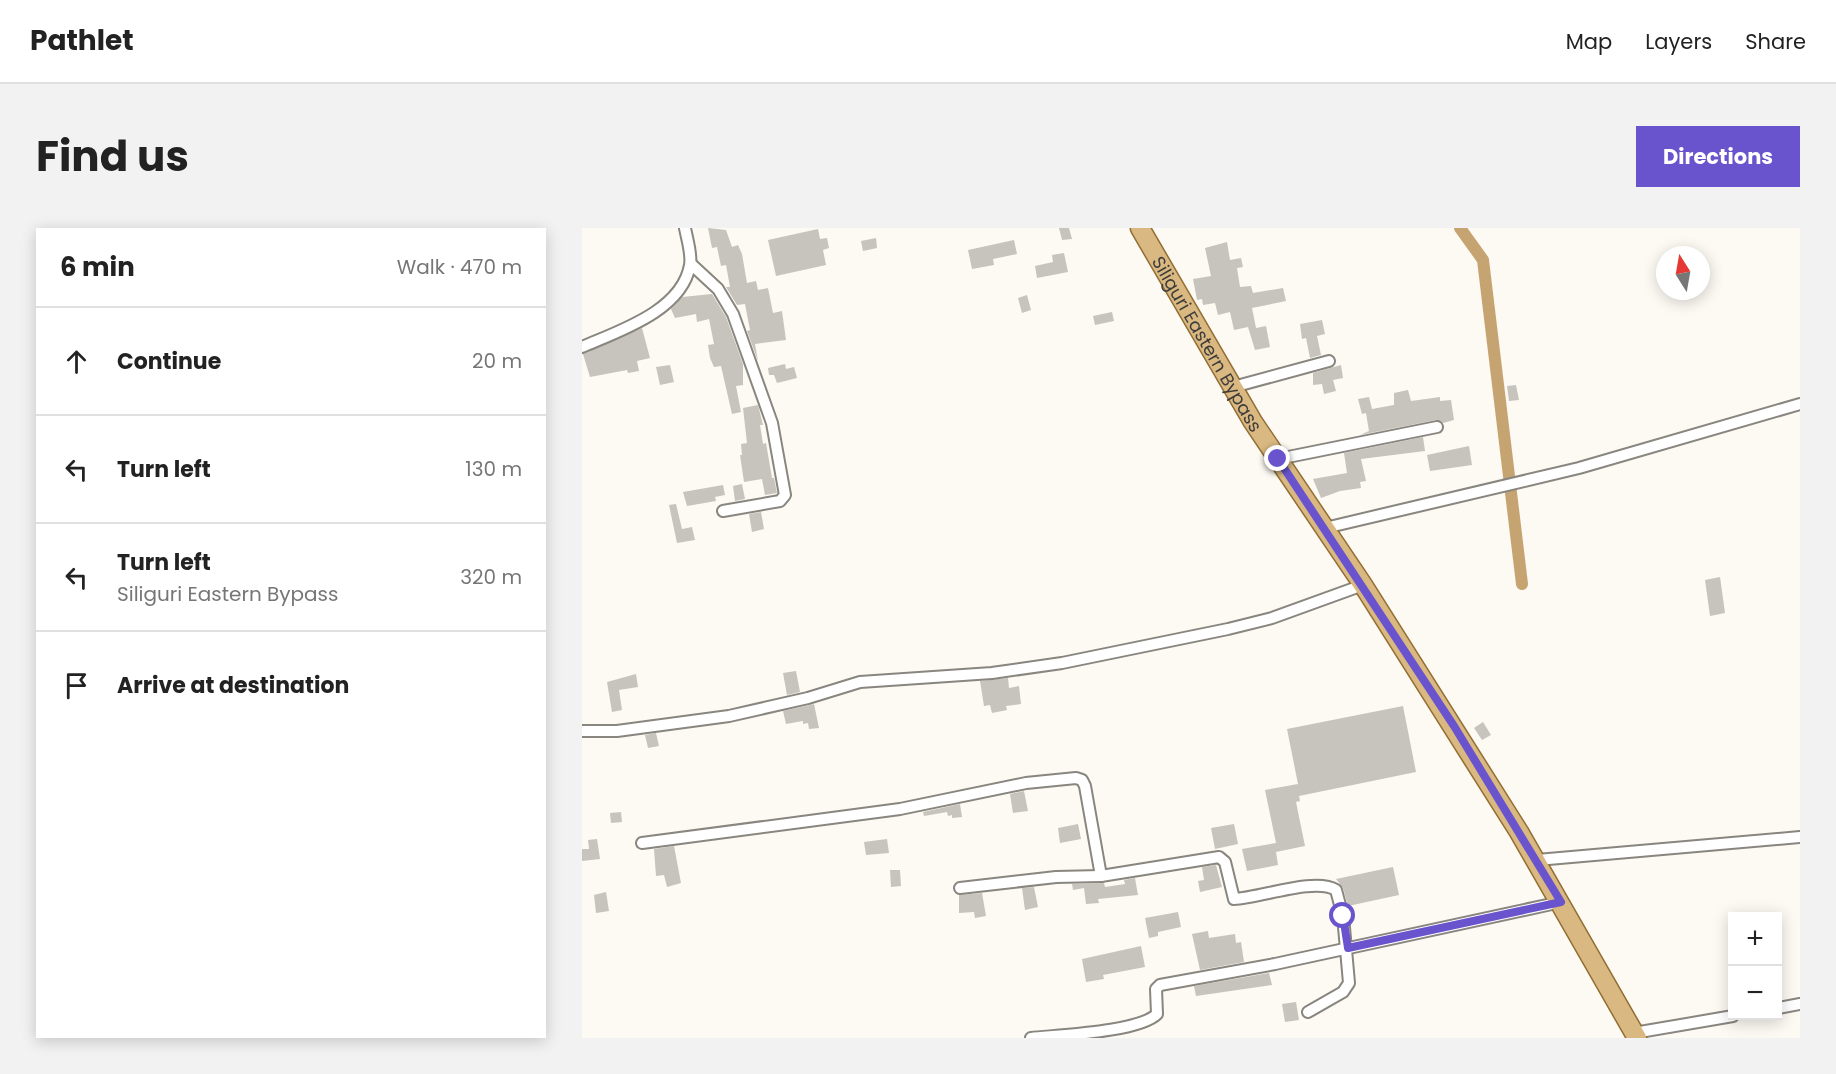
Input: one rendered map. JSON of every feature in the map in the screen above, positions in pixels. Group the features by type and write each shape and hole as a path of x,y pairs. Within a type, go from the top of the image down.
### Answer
{"main road":[{"name":"Siliguri Eastern Bypass","path":"1140,228 1278,459 1363,585 1537,860 1636,1036"}],"street":[{"path":"684,228 691,264 718,289 737,323 771,423 785,495 780,501 723,511"},
{"path":"582,346 636,325 658,309 676,293 691,264"},
{"path":"1233,387 1329,361"},
{"path":"1325,528 1579,468 1800,404"},
{"path":"1278,459 1437,427"},
{"path":"582,731 616,731 729,716 808,698 860,682 992,673 1062,663 1272,618 1363,585"},
{"path":"642,843 900,808 1026,783 1076,778 1082,780 1086,786 1101,876"},
{"path":"1537,860 1800,837"},
{"path":"960,888 1049,877 1101,876 1219,857 1225,862 1234,899 1312,886 1330,886 1339,897 1348,948 1349,978 1347,988 1308,1012"},
{"path":"1031,1038 1104,1030 1142,1023 1157,1014 1156,989 1160,985 1275,964 1561,902"},
{"path":"1782,1007 1800,1004"},
{"path":"1636,1036 1728,1017"}],"building":[{"path":"708,228 726,230 732,247 738,245 742,254 747,283 756,281 758,290 768,288 773,313 782,311 786,340 755,344 758,361 747,331 750,330 745,304 737,305 726,287 730,287 726,265 721,266 717,247 712,248"},
{"path":"1059,228 1069,228 1072,239 1062,240"},
{"path":"818,229 820,239 827,238 829,248 823,250 826,265 776,276 768,240"},
{"path":"876,238 877,248 863,251 861,241"},
{"path":"1014,240 1017,254 993,259 994,265 972,269 968,250"},
{"path":"1227,242 1230,260 1241,258 1243,267 1237,268 1240,287 1251,286 1253,293 1283,288 1286,301 1252,308 1256,328 1266,326 1270,347 1255,350 1248,327 1234,330 1230,312 1218,315 1215,303 1203,305 1202,299 1197,300 1193,279 1211,276 1205,248"},
{"path":"1064,253 1068,272 1037,278 1035,266 1053,262 1052,255"},
{"path":"712,294 726,317 743,364 743,385 736,386 741,412 732,414 721,366 714,367 710,358 708,345 714,344 709,319 697,322 696,314 675,318 671,309 682,297"},
{"path":"1027,295 1031,310 1022,313 1018,298"},
{"path":"1112,312 1114,321 1095,325 1093,316"},
{"path":"1322,320 1325,334 1317,336 1321,355 1310,358 1306,338 1302,339 1300,324"},
{"path":"642,328 650,358 637,361 639,371 628,373 627,370 590,377 583,354"},
{"path":"785,364 786,369 794,367 797,378 777,383 774,375 769,375 768,368"},
{"path":"670,365 674,382 660,385 656,367"},
{"path":"1341,365 1343,378 1333,380 1336,391 1324,394 1322,384 1313,385 1313,373"},
{"path":"1516,385 1519,400 1509,401 1507,386"},
{"path":"1408,390 1411,401 1440,397 1440,401 1451,400 1454,420 1443,423 1436,420 1360,435 1369,431 1366,413 1362,414 1358,399 1369,397 1372,409 1394,405 1394,393"},
{"path":"758,405 763,425 760,425 763,444 766,443 777,493 765,495 762,479 744,482 740,455 742,455 741,444 747,443 743,408"},
{"path":"1423,437 1425,451 1361,459 1366,481 1360,482 1361,488 1340,491 1321,498 1313,479 1347,473 1344,453"},
{"path":"1469,446 1472,465 1430,471 1427,455"},
{"path":"742,484 745,499 735,501 733,486"},
{"path":"723,485 725,495 715,497 716,501 687,506 683,492"},
{"path":"676,504 682,529 692,527 695,540 677,543 669,505"},
{"path":"761,512 764,529 752,532 749,514"},
{"path":"1720,577 1725,613 1710,616 1705,580"},
{"path":"796,671 800,692 787,695 783,673"},
{"path":"636,674 638,687 619,690 622,710 612,712 607,682"},
{"path":"1008,678 1009,688 1019,686 1021,704 1006,706 1007,710 992,713 990,705 984,706 980,681"},
{"path":"814,704 819,728 809,729 808,723 803,724 803,721 786,724 783,711"},
{"path":"1403,706 1416,772 1299,796 1300,801 1296,802 1305,846 1276,852 1278,865 1247,871 1242,849 1276,843 1265,790 1298,784 1287,729"},
{"path":"1483,722 1491,735 1482,740 1474,728"},
{"path":"656,733 659,746 648,748 645,735"},
{"path":"1024,791 1028,811 1013,813 1010,794"},
{"path":"960,804 962,817 952,818 952,815 948,816 947,812 924,816 923,812"},
{"path":"621,812 622,822 611,823 610,813"},
{"path":"1078,824 1081,839 1060,843 1058,828"},
{"path":"1234,824 1238,844 1215,849 1211,828"},
{"path":"597,839 600,859 582,861 582,849 589,849 588,840"},
{"path":"887,839 889,853 866,855 864,842"},
{"path":"674,846 681,883 667,887 664,875 656,876 654,849"},
{"path":"1216,865 1222,887 1200,892 1198,881 1204,880 1202,867"},
{"path":"1393,867 1399,895 1348,906 1343,888 1336,879"},
{"path":"890,870 900,870 901,886 891,887"},
{"path":"1135,878 1138,895 1098,899 1099,903 1086,904 1084,888 1073,890 1072,884 1104,883 1105,887 1125,884 1124,880"},
{"path":"1034,887 1038,907 1025,910 1022,888"},
{"path":"606,892 609,911 596,913 594,895"},
{"path":"982,893 986,916 975,918 974,912 959,913 959,895"},
{"path":"1178,912 1181,927 1158,932 1158,936 1149,938 1145,918"},
{"path":"1208,931 1209,938 1235,934 1236,943 1241,942 1244,962 1200,970 1192,934"},
{"path":"1141,946 1145,967 1103,975 1104,979 1086,982 1082,959"},
{"path":"1269,973 1272,985 1196,996 1194,986"},
{"path":"1296,1002 1299,1020 1285,1022 1282,1004"}],"waterway":[{"path":"1460,228 1483,260 1522,584"}],"route":[{"path":"1278,459 1454,726 1561,902 1348,948 1343,916"}]}
